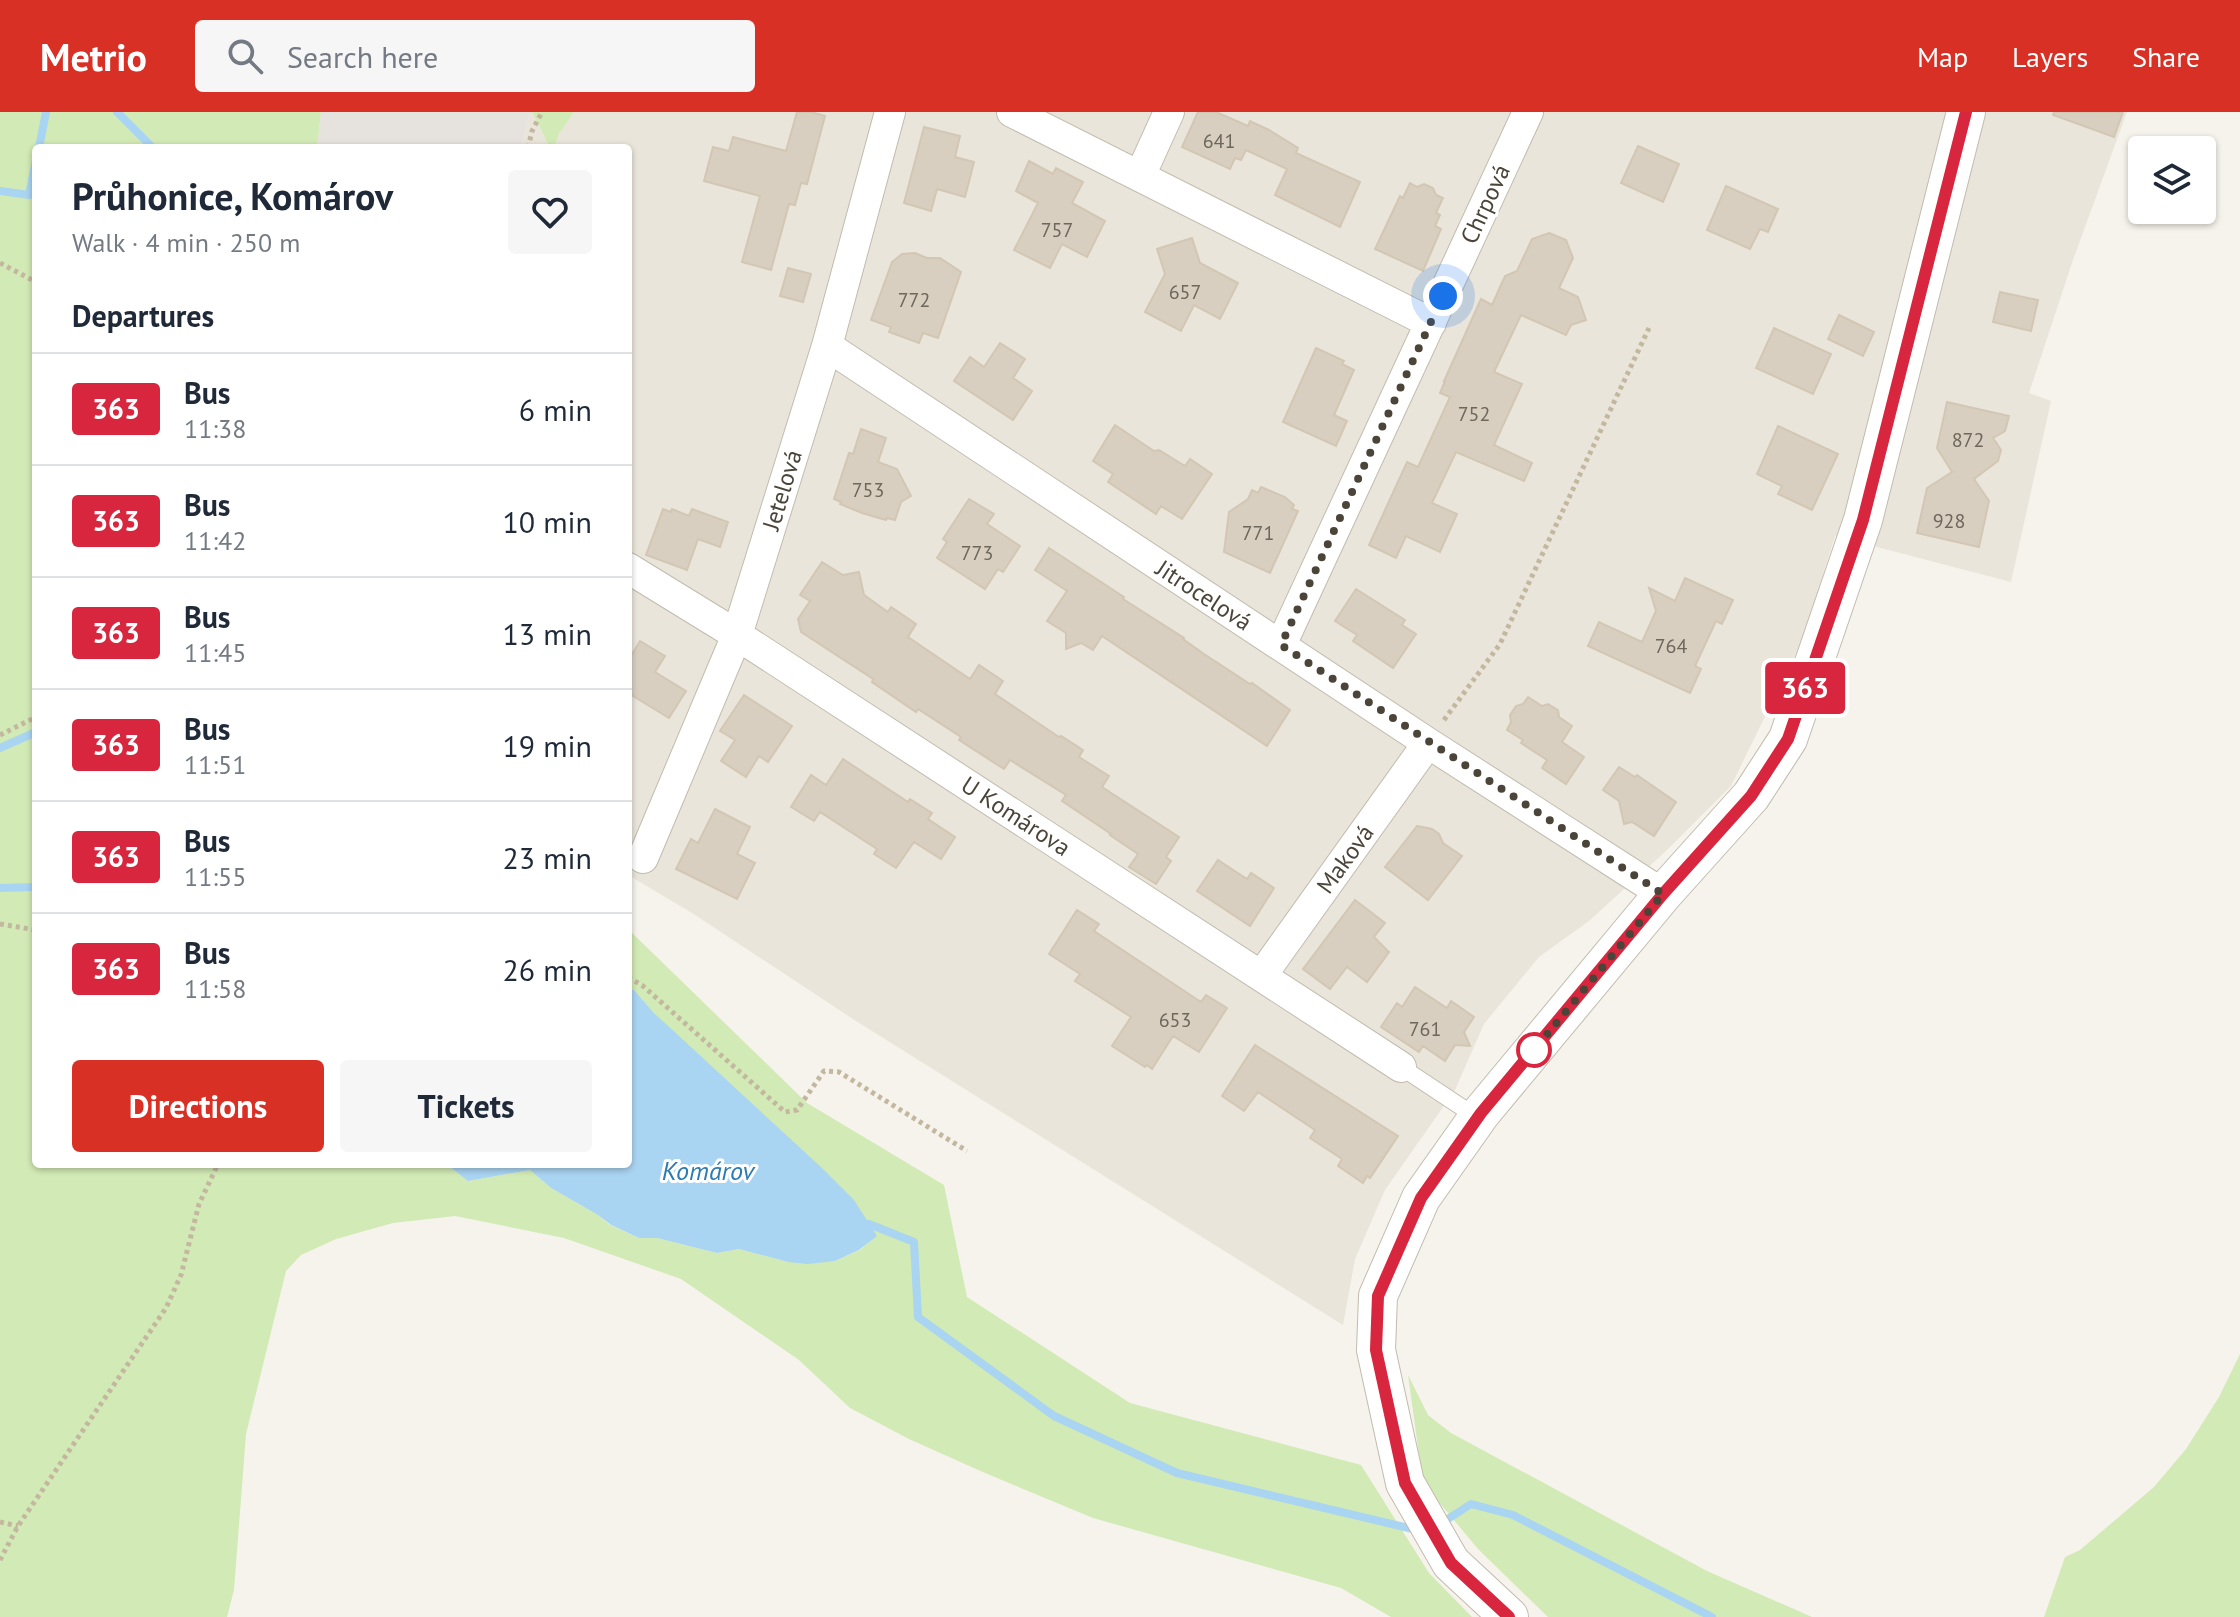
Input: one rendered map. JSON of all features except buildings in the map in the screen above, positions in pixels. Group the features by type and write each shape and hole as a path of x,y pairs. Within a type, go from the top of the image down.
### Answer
{"street":[{"name":"Jetelová","path":"643,858 737,635 827,346 890,112"},
{"path":"1012,112 1431,323"},
{"path":"1140,176 1169,112"},
{"name":"Chrpová","path":"1281,645 1528,112"},
{"path":"1509,1617 1451,1563 1405,1483 1376,1350 1378,1296 1421,1198 1478,1118 1663,894 1751,796 1788,739 1863,520 1966,112"},
{"name":"Jitrocelová","path":"827,346 1428,743 1663,894"},
{"name":"U Komárova","path":"632,570 737,635 1401,1067"},
{"name":"Maková","path":"1262,975 1428,743"}],"lane":[{"path":"1401,1067 1478,1118"}],"path":[{"path":"529,144 542,112"},
{"path":"0,263 32,280"},
{"path":"1428,743 1500,644 1649,328"},
{"path":"0,735 32,719"},
{"path":"0,924 32,929"},
{"path":"632,979 785,1112 797,1110 824,1071 839,1072 967,1151"},
{"path":"0,1560 18,1526 166,1308 181,1275 199,1204 216,1168"},
{"path":"0,1522 18,1526"}],"shaded area":[{"path":"321,112 530,112 522,144 317,144"},
{"path":"530,112 532,112 548,144 522,144"},
{"path":"574,112 2127,112 2029,393 2051,401 2011,582 1835,536 1802,641 1731,786 1589,921 1539,957 1484,1024 1455,1090 1385,1190 1355,1259 1343,1325 632,877 632,144 555,144"}],"green space":[{"path":"0,112 321,112 317,144 32,144 32,1168 451,1168 468,1181 530,1170 551,1188 610,1225 639,1238 657,1238 717,1253 739,1249 788,1262 835,1261 860,1250 876,1236 632,989 632,933 807,1103 944,1185 967,1297 1130,1403 1361,1465 1429,1573 1472,1617 1391,1617 1341,1588 1093,1518 909,1439 850,1408 799,1360 681,1279 564,1238 455,1216 393,1223 336,1239 301,1255 286,1271 246,1434 234,1590 227,1617 0,1617"},
{"path":"532,112 574,112 555,144 548,144"},
{"path":"2240,1354 2240,1617 2044,1617 2065,1557 2080,1550 2154,1487 2186,1449 2219,1397"},
{"path":"1408,1375 1428,1415 1451,1433 1707,1571 1812,1617 1548,1617 1478,1549 1423,1483"}],"water":[{"name":"Komárov","path":"632,989 854,1200 877,1236 859,1250 835,1261 808,1264 739,1249 717,1253 657,1238 639,1238 611,1225 551,1188 530,1170 468,1181 451,1168 632,1168"}],"waterway":[{"path":"40,144 46,112"},
{"path":"117,112 149,144"},
{"path":"0,191 29,195 32,180"},
{"path":"0,748 32,734"},
{"path":"0,888 32,887"},
{"path":"869,1224 914,1242 918,1317 1054,1416 1177,1473 1417,1530"},
{"path":"1440,1524 1471,1504 1513,1515 1712,1617"}],"bus line":[{"name":"363","path":"1509,1617 1451,1563 1405,1483 1376,1350 1378,1296 1421,1198 1481,1113 1663,894 1751,796 1788,739 1863,520 1966,112"}],"route":[{"path":"1443,296 1281,645 1663,894 1534,1050"}]}
